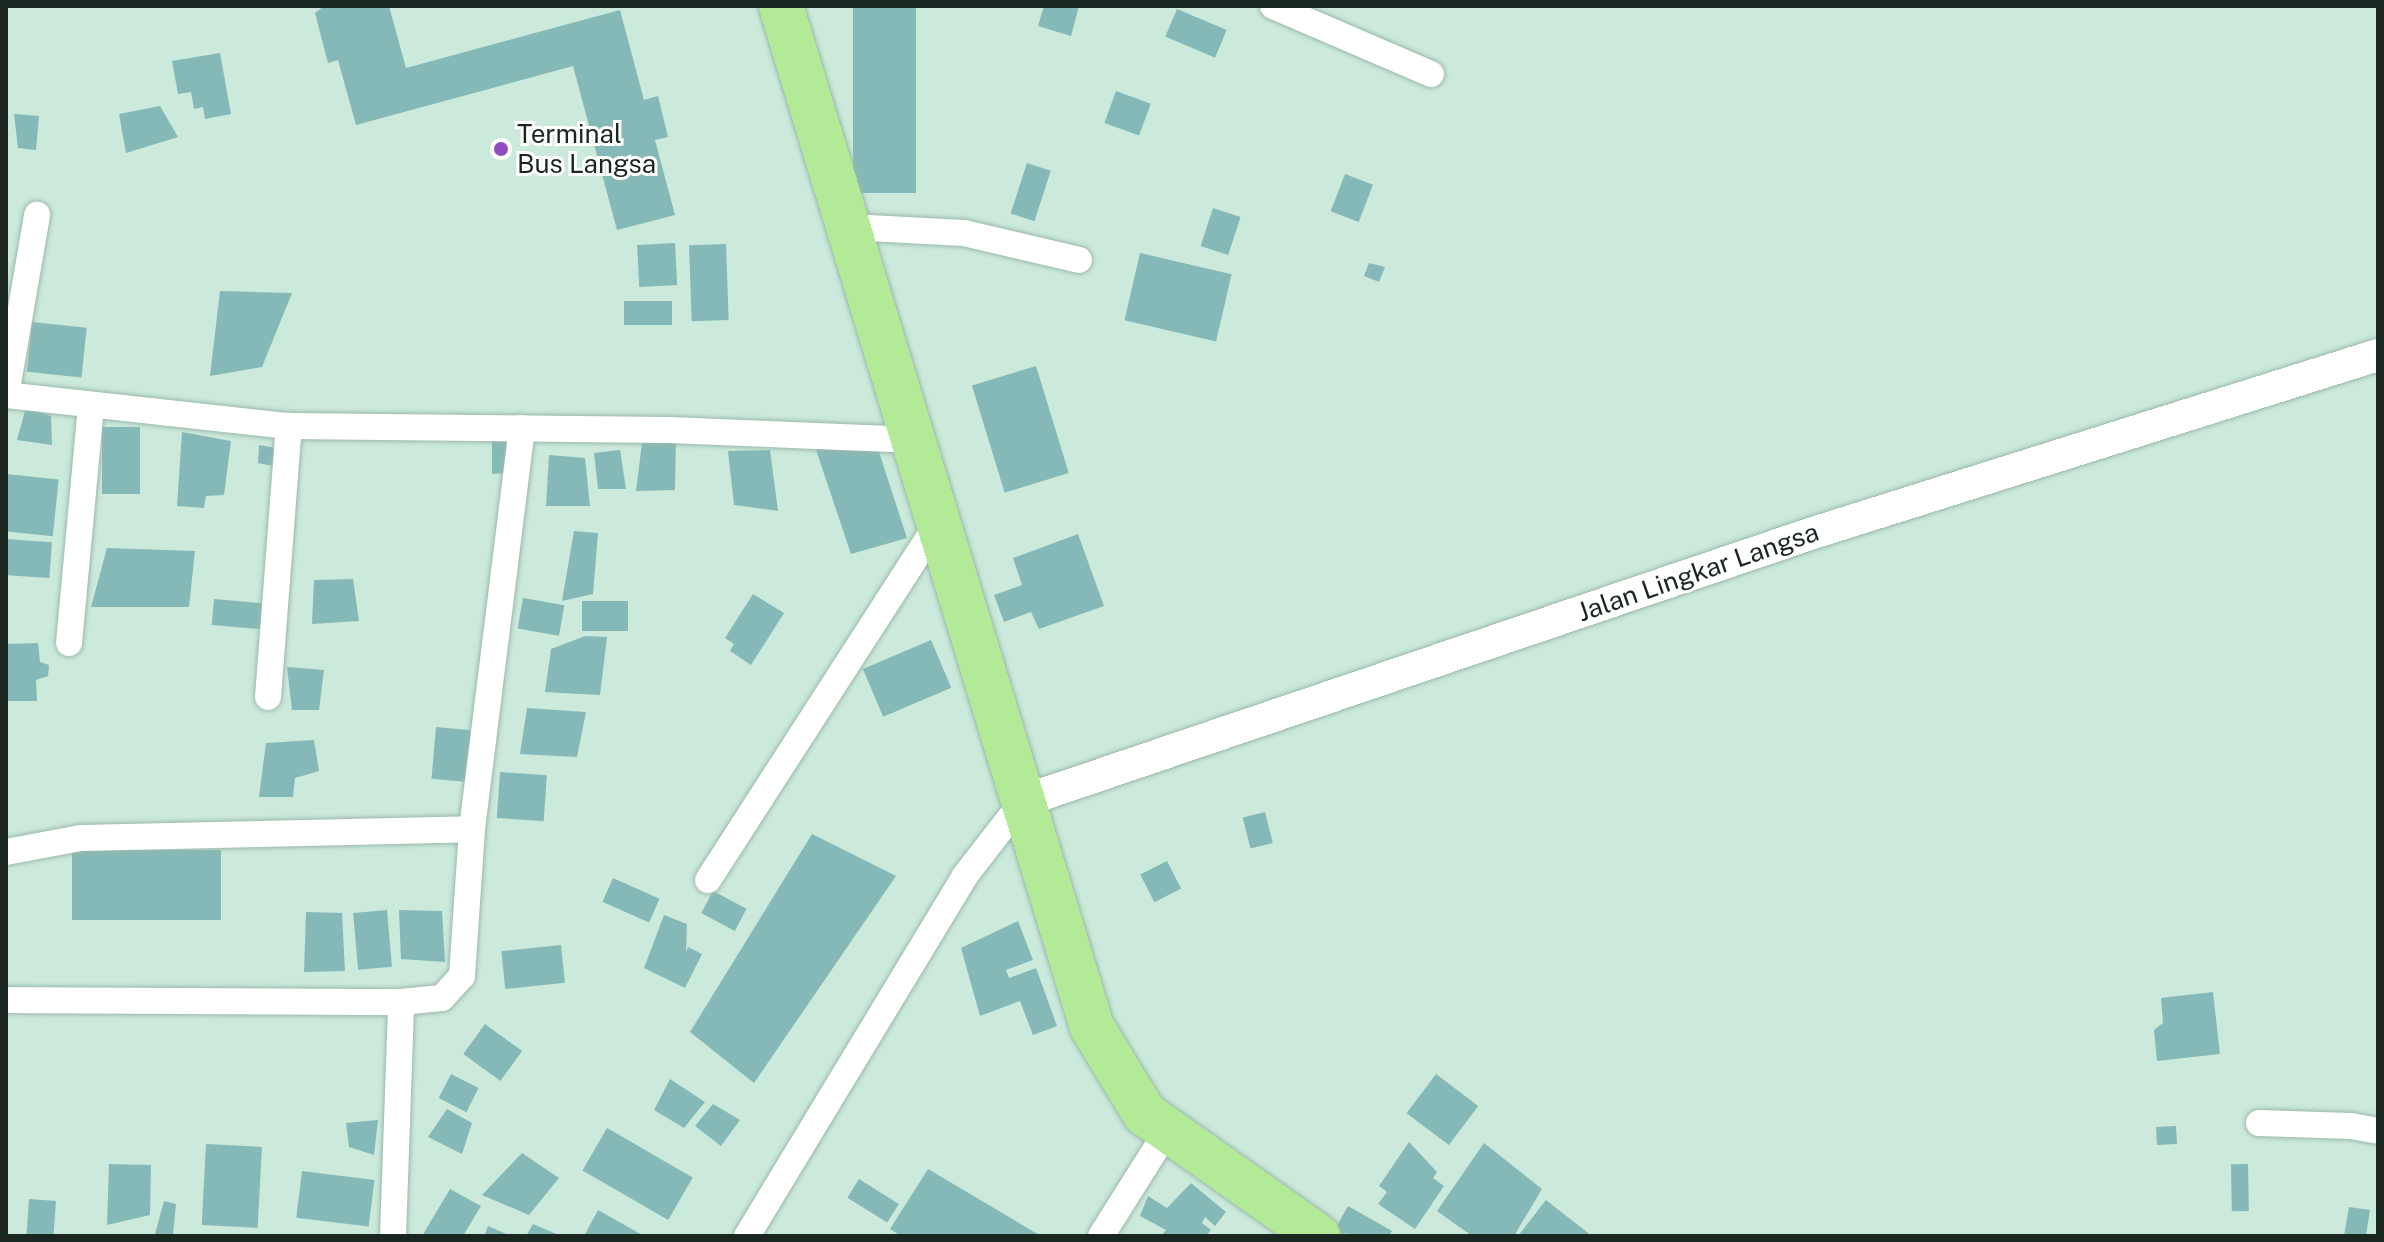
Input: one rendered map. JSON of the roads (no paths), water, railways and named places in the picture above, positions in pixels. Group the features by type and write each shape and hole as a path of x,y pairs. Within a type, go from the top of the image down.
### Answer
{"highway":[{"path":"781,6 916,440 1092,1027 1145,1114 1318,1236"}],"street":[{"path":"1286,8 1431,74"},
{"path":"37,215 6,395 91,408 289,426 522,428 916,440"},
{"path":"850,227 964,233 1079,260"},
{"name":"Jalan Lingkar Langsa","path":"1023,801 1813,533 2378,355"},
{"path":"69,643 91,408"},
{"path":"268,697 289,426"},
{"path":"6,1000 401,1002 442,998 460,982 472,829 522,428"},
{"path":"708,880 940,520"},
{"path":"747,1236 964,877 1023,801"},
{"path":"6,852 81,838 472,829"},
{"path":"393,1236 401,1002"},
{"path":"2259,1123 2378,1131"},
{"path":"1101,1236 1167,1131"}],"place":[{"name":"Terminal Bus Langsa","path":"501,149"}]}
